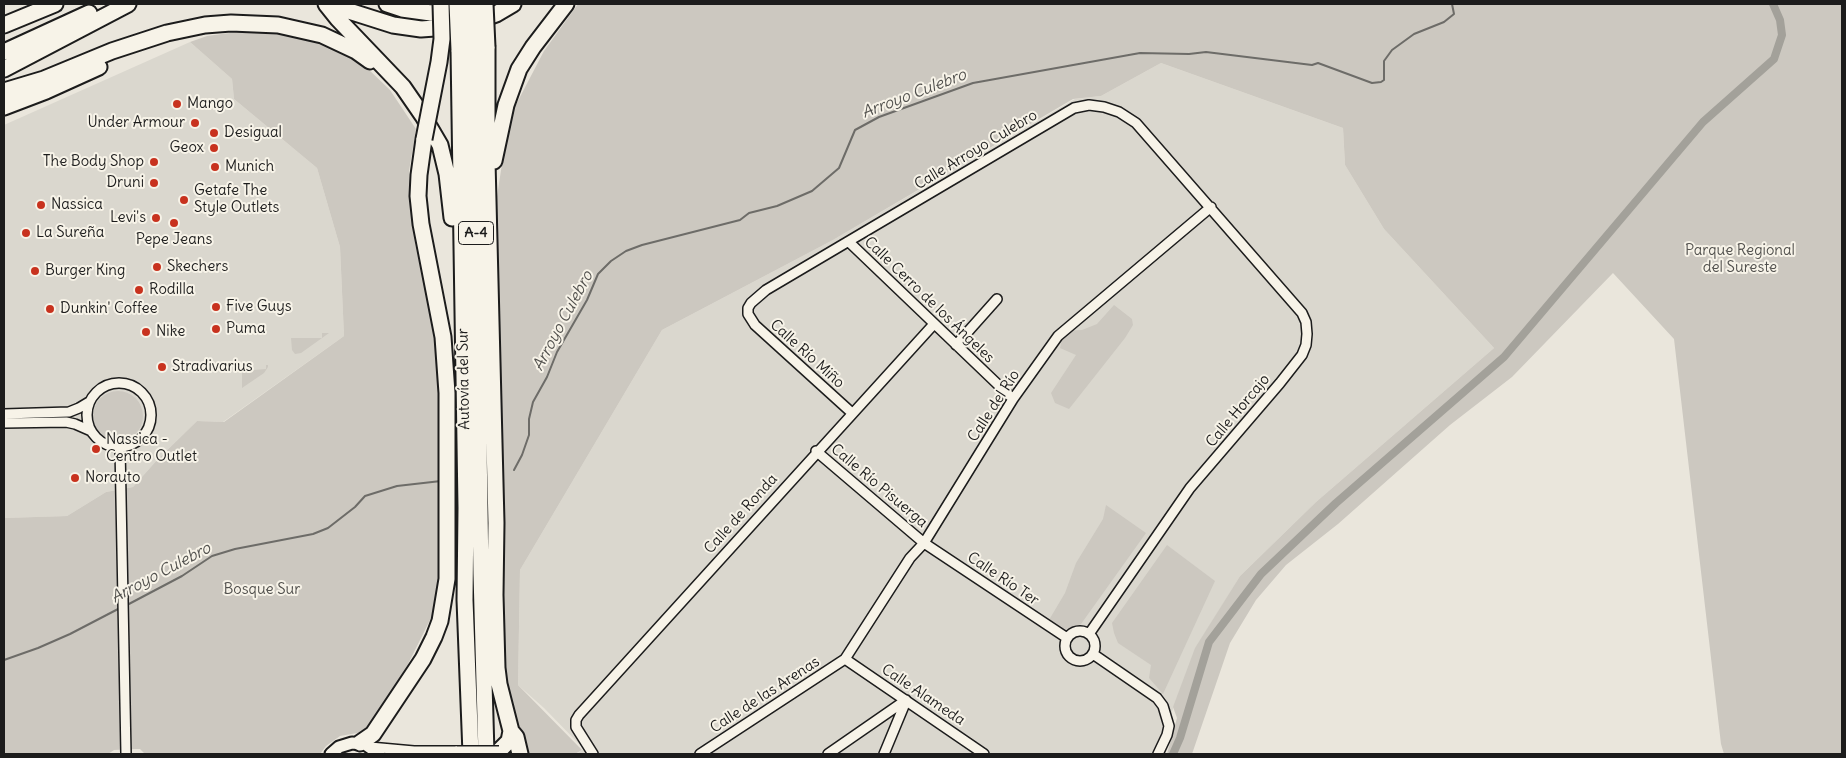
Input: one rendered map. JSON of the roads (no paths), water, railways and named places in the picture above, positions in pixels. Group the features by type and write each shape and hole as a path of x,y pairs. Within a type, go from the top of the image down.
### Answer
{"highway":[{"path":"4,25 55,4"},
{"path":"4,52 108,4"},
{"path":"4,69 128,4"},
{"path":"327,4 393,25 421,29 463,26 496,14 513,4"},
{"path":"327,4 338,19 403,87 440,145 452,206 459,483 466,508"},
{"path":"387,4 402,9 431,13 464,8 472,4"},
{"path":"364,745 423,659 434,637 440,621 447,579 447,393 443,337 420,224 418,196 424,139 442,39 441,4"},
{"name":"Autovía del Sur","path":"457,4 473,49 464,753"},
{"name":"Autovía del Sur","path":"472,4 484,684 498,753"},
{"path":"485,4 473,49 488,207 497,668 501,693 511,731 516,737 520,754"},
{"path":"488,207 496,146 506,105 519,69 533,47 566,4"},
{"path":"10,90 112,51 167,33 204,25 231,23 278,25 322,35 356,51 390,74"},
{"path":"4,107 46,91 132,52 231,23"},
{"path":"484,684 488,657 488,597 494,504"},
{"path":"498,753 509,741 511,731"}],"main road":[{"path":"331,754 338,747 345,744 364,745 378,754"}],"street":[{"name":"Calle Arroyo Culebro","path":"748,314 748,308 766,290 1074,108 1089,105 1104,107 1119,112 1136,122 1210,207"},
{"name":"Calle del Río","path":"845,659 910,558 924,543 1013,399 1058,336 1210,207"},
{"name":"Calle Horcajo","path":"1089,634 1190,488 1280,383 1302,355 1306,345 1306,322 1302,313 1210,207"},
{"name":"Calle Cerro de los Ángeles","path":"848,242 1013,399"},
{"path":"956,345 997,299"},
{"name":"Calle Río Miño","path":"748,314 755,325 852,413"},
{"name":"Calle de Ronda","path":"593,754 576,727 576,720 586,706 816,451 934,324"},
{"path":"119,383 136,388 146,397 150,406 151,419 146,434 130,446 120,448 102,443 91,431 86,417 89,402 101,388 119,383"},
{"path":"4,414 69,412 89,402"},
{"path":"4,423 66,422 91,431"},
{"path":"120,448 126,754"},
{"name":"Calle Río Pisuerga","path":"816,451 924,543"},
{"name":"Calle Río Ter","path":"924,543 1067,638"},
{"path":"1079,631 1089,634 1095,645 1093,654 1086,660 1077,661 1072,659 1066,652 1065,642 1067,638 1070,634 1079,631"},
{"path":"1093,654 1157,698 1163,706 1169,726 1158,754"},
{"name":"Calle Alameda","path":"845,659 984,754"},
{"name":"Calle de las Arenas","path":"700,754 845,659"},
{"path":"828,754 906,700"},
{"path":"884,754 906,700"},
{"path":"364,745 428,751 498,753"},
{"path":"412,754 428,751"}],"waterway":[{"name":"Arroyo Culebro","path":"514,470 529,435 529,419 533,402 547,377 557,352 587,300 598,274 611,261 626,251 642,245 740,220 749,213 777,206 812,191 839,168 855,130 879,117 973,83 1140,53 1189,54 1206,52 1312,65 1318,63 1372,83 1381,82 1384,80 1384,61 1392,50 1414,34 1444,22 1454,14 1452,4"},
{"path":"1173,754 1180,738 1209,642 1261,574 1336,503 1504,357 1703,122 1774,59 1782,35 1780,20 1773,4"},
{"name":"Arroyo Culebro","path":"127,605 182,576 212,556 235,549 313,534 328,528 355,507 365,496 397,486 441,481"},
{"name":"Arroyo Culebro","path":"4,660 70,634 120,608"}],"place":[{"name":"Mango","path":"177,104"},
{"name":"Under Armour","path":"195,123"},
{"name":"Desigual","path":"214,133"},
{"name":"Geox","path":"214,148"},
{"name":"The Body Shop","path":"154,162"},
{"name":"Munich","path":"215,167"},
{"name":"Druni","path":"154,183"},
{"name":"Getafe The Style Outlets","path":"184,200"},
{"name":"Nassica","path":"41,205"},
{"name":"Levi's","path":"156,218"},
{"name":"Pepe Jeans","path":"174,223"},
{"name":"La Sureña","path":"26,233"},
{"name":"Skechers","path":"157,267"},
{"name":"Burger King","path":"35,271"},
{"name":"Rodilla","path":"139,290"},
{"name":"Five Guys","path":"216,307"},
{"name":"Dunkin' Coffee","path":"50,309"},
{"name":"Puma","path":"216,329"},
{"name":"Nike","path":"146,332"},
{"name":"Stradivarius","path":"162,367"},
{"name":"Nassica - Centro Outlet","path":"96,449"},
{"name":"Norauto","path":"75,478"}],"park label":[{"name":"Parque Regional del Sureste","path":"1740,260"},
{"name":"Bosque Sur","path":"262,590"}]}
